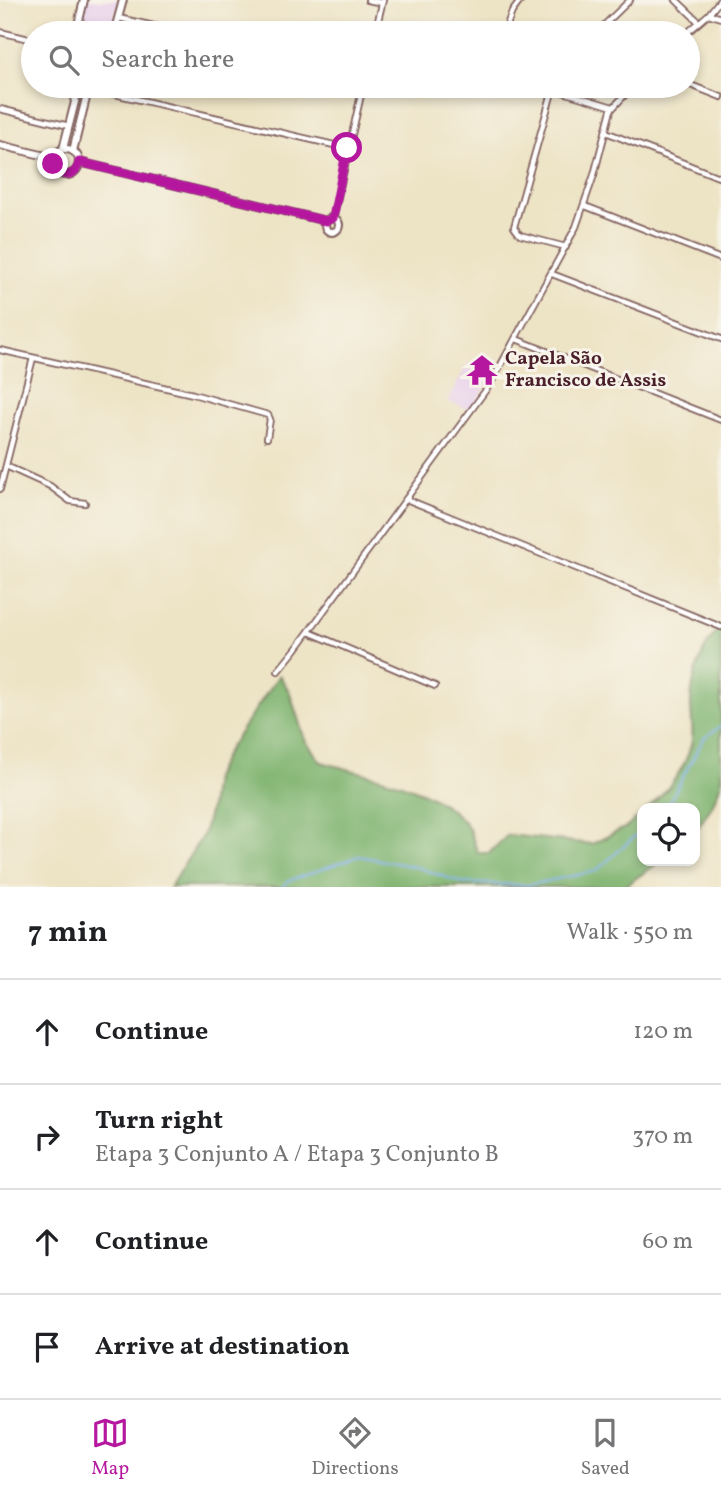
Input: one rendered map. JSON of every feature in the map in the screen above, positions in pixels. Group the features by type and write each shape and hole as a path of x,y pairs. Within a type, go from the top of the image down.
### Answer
{"street":[{"path":"79,21 84,0"},
{"path":"118,21 123,0"},
{"path":"369,0 383,2 378,21"},
{"path":"509,21 521,0"},
{"path":"609,21 631,0"},
{"path":"676,0 698,21"},
{"path":"700,21 720,0"},
{"path":"709,14 721,18"},
{"path":"119,18 132,21"},
{"path":"0,32 21,37"},
{"path":"700,89 721,97"},
{"path":"76,98 63,149 54,158 54,167 64,175 71,175 76,171 79,162 73,151 86,98"},
{"path":"136,98 347,148"},
{"path":"333,218 360,98"},
{"path":"550,98 514,227 520,234 566,247"},
{"path":"583,98 613,107"},
{"path":"278,671 491,383 552,274 585,206 613,107 622,98"},
{"path":"0,109 69,125"},
{"path":"606,132 721,178"},
{"path":"0,145 54,158"},
{"path":"63,149 73,151"},
{"path":"79,162 326,221 333,218"},
{"path":"585,206 721,259"},
{"path":"326,221 327,230 334,232 339,229 339,223 333,218"},
{"path":"552,274 721,339"},
{"path":"516,339 721,420"},
{"path":"0,350 193,394 267,414 271,419 267,438"},
{"path":"0,489 33,358"},
{"path":"6,466 50,486 70,501 85,503"},
{"path":"406,499 721,627"},
{"path":"309,632 435,686"}],"shaded area":[{"path":"87,0 119,0 114,21 82,21"},
{"path":"468,363 494,374 470,410 448,401"}],"green space":[{"path":"721,626 721,784 712,806 700,824 700,803 653,803 674,780 688,754 692,740 691,701 694,680 709,642"},
{"path":"279,675 289,691 305,740 321,762 398,783 434,799 451,809 465,823 478,853 489,853 508,835 592,844 627,827 637,818 637,866 654,866 623,887 170,887 203,835 214,778 226,753"}],"waterway":[{"path":"669,803 704,738 721,726"},
{"path":"282,887 288,881 359,856 416,867 463,883 528,885 596,871 637,834"}],"place":[{"name":"Capela São Francisco de Assis","path":"482,370"}],"route":[{"path":"53,164 58,173 64,175 71,175 76,171 79,162 326,221 333,218 347,148"}]}
